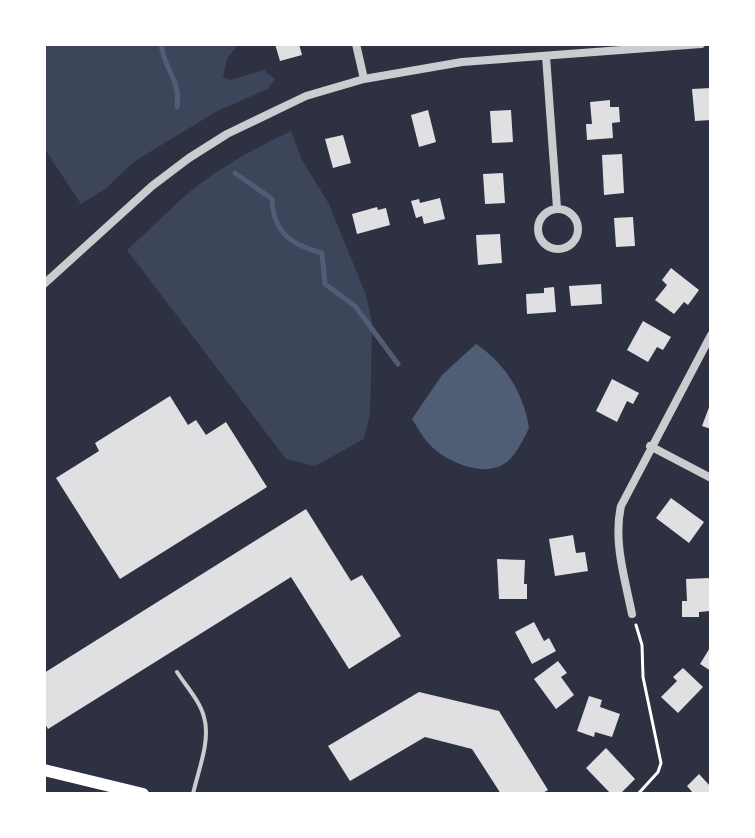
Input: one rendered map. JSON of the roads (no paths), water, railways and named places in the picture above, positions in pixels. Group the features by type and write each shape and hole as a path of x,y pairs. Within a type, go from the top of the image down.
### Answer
{"main road":[{"path":"44,770 143,794"}],"street":[{"path":"356,44 364,79"},
{"path":"44,284 152,186 189,158 227,134 293,102 364,79 462,62 701,44"},
{"path":"546,56 557,208"},
{"path":"557,208 572,213 579,226 573,243 558,249 550,248 541,241 538,224 548,210 557,208"},
{"path":"632,614 617,523 621,506 711,335"},
{"path":"650,446 711,478"}],"lane":[{"path":"177,672 203,713 205,722 206,737 193,794"}],"waterway":[{"path":"161,44 177,89 177,107"},
{"path":"235,173 272,199 276,221 286,236 322,253 325,284 355,306 398,364"}]}
